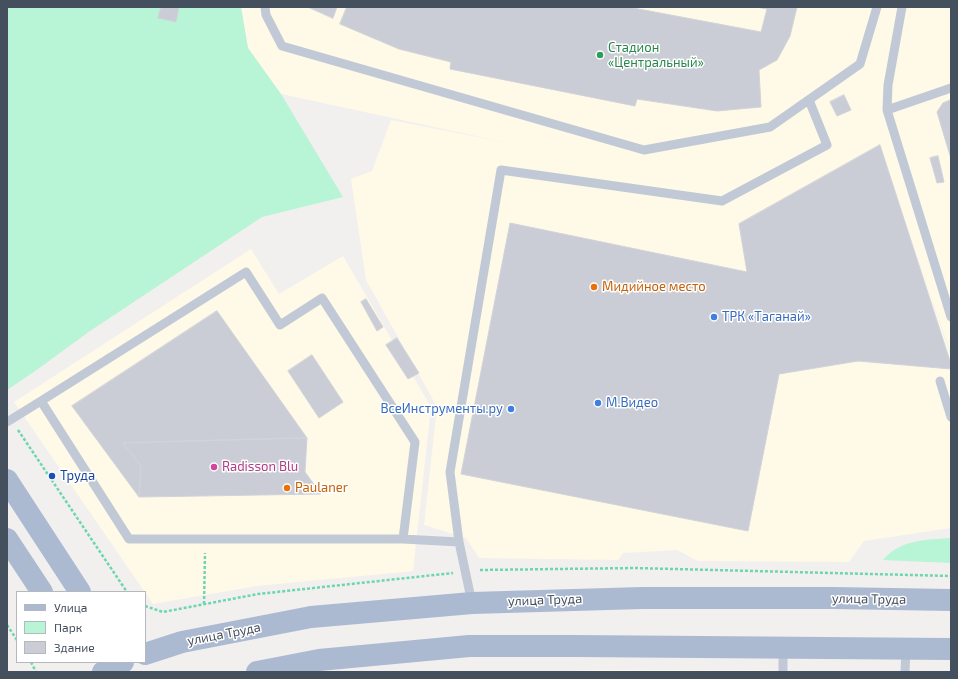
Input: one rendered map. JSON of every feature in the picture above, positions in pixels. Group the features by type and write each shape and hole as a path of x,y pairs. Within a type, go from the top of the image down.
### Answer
{"main road":[{"path":"7,480 79,591"},
{"path":"7,539 41,591"},
{"name":"улица Труда","path":"146,654 182,642 311,617 472,602 642,598 833,598 951,600"},
{"path":"257,672 319,660 469,646 951,650"},
{"path":"92,663 100,672"},
{"path":"103,672 123,663"}],"lane":[{"path":"264,7 266,15 282,46 644,150 770,127 860,64 877,7"},
{"path":"902,7 888,85 887,110 951,317"},
{"path":"887,110 951,88"},
{"path":"472,602 459,542 450,472 501,170 722,201 827,145 809,100"},
{"path":"9,420 246,272 280,325 322,298 414,442 404,539"},
{"path":"940,382 951,417"},
{"path":"41,401 129,539 404,539 459,542"},
{"path":"783,648 783,672"},
{"path":"905,672 906,649"}],"path":[{"path":"9,420 126,591"},
{"path":"204,604 205,539"},
{"path":"7,625 16,638"}],"shaded area":[{"path":"241,7 951,7 951,354 913,243 951,357 951,528 864,541 849,562 698,561 677,550 623,553 618,560 479,558 466,538 424,525 437,407 366,280 351,179 372,171 391,120 513,144 281,94 248,48"},
{"path":"251,249 279,294 343,256 431,407 413,571 257,586 153,604 146,594 146,591 144,591 14,402"},
{"path":"597,670 886,671 951,672 527,672"}],"green space":[{"path":"7,7 241,7 248,48 281,94 343,197 262,217 90,331 7,390"},
{"path":"951,538 951,563 883,560 890,553 906,544 923,540"}],"building":[{"path":"161,7 179,7 176,22 158,18"},
{"path":"308,7 337,7 333,18"},
{"name":"Стадион «Центральный»","path":"347,7 628,7 761,32 767,9 756,7 797,7 790,36 777,60 759,70 761,107 717,111 637,99 635,106 450,69 451,62 399,49 340,24"},
{"path":"844,95 851,110 837,116 830,102"},
{"path":"951,100 951,159 937,112 943,103"},
{"name":"ТРК «Таганай»","path":"880,145 951,364 951,369 858,361 779,374 748,531 461,474 510,223 747,272 739,224"},
{"path":"938,156 944,182 937,183 930,158"},
{"path":"366,299 383,327 377,331 361,302"},
{"path":"217,311 307,438 123,443 141,466 139,497 72,406"},
{"path":"397,338 419,373 408,379 386,345"},
{"path":"312,355 343,402 319,418 288,371"},
{"path":"307,438 305,472 321,494 139,497 141,466 123,443"}],"place":[{"name":"Стадион «Центральный»","path":"600,55"},
{"name":"Мидийное место","path":"594,287"},
{"name":"ТРК «Таганай»","path":"714,317"},
{"name":"М.Видео","path":"598,403"},
{"name":"ВсеИнструменты.ру","path":"511,409"},
{"name":"Radisson Blu","path":"214,467"},
{"name":"Труда","path":"52,476"},
{"name":"Paulaner","path":"287,488"}]}
